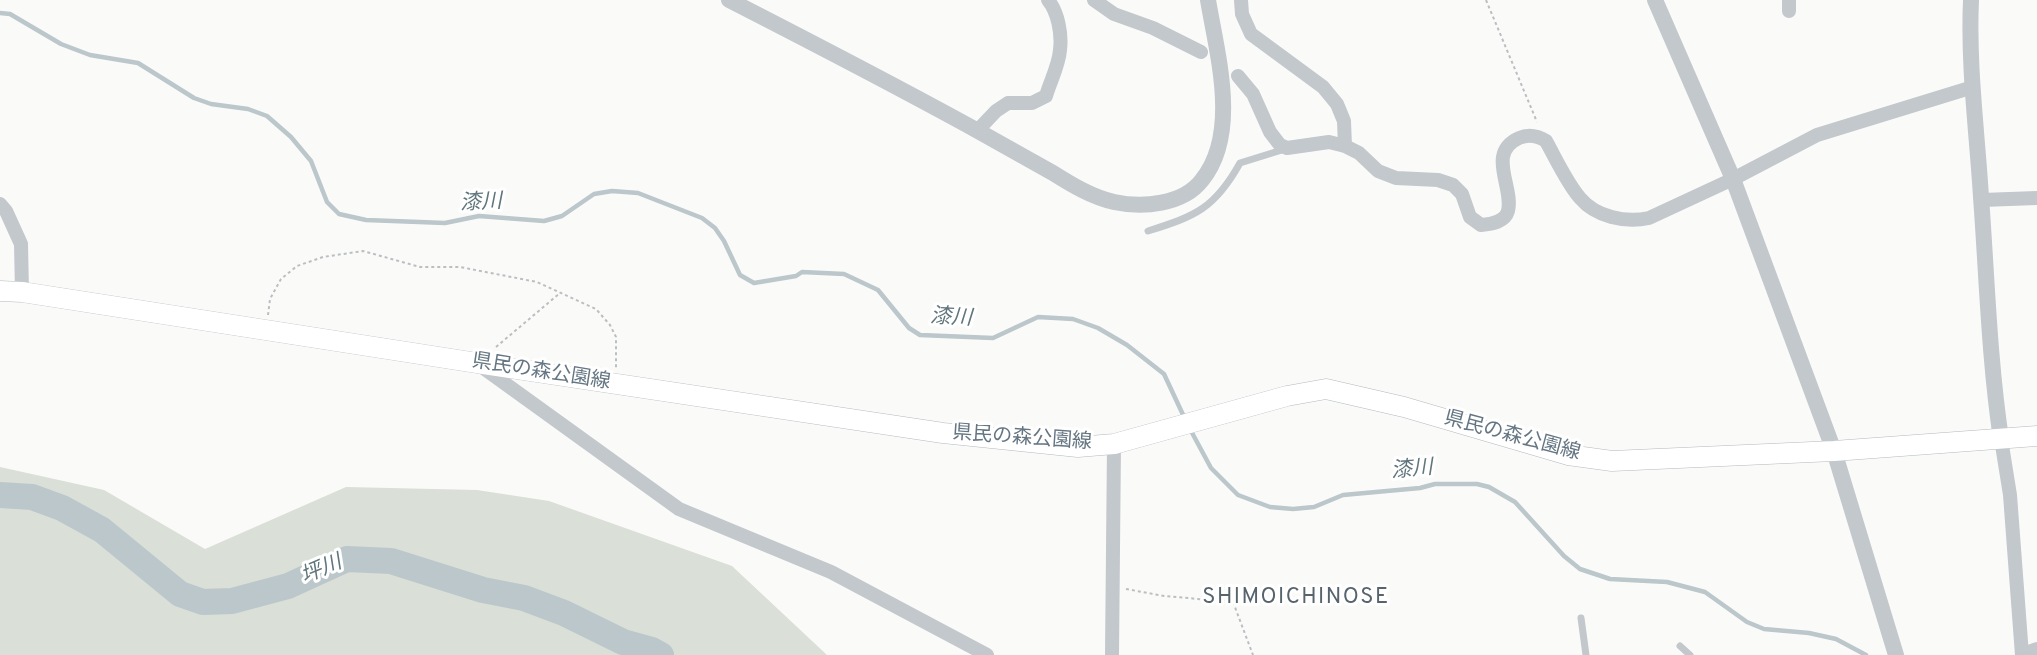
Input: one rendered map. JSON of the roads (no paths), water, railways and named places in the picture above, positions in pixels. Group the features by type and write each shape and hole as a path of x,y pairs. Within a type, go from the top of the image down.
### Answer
{"main road":[{"name":"県民の森公園線","path":"0,291 22,292 943,433 1078,447 1114,444 1223,412 1326,389 1404,407 1568,455 1612,461 1834,451 2037,436"}],"street":[{"path":"729,0 977,131 1086,192 1111,201 1133,205 1171,200 1188,193 1201,182 1218,150 1223,99 1208,0"},
{"path":"977,131 996,111 1008,103 1032,103 1046,96 1060,51 1059,29 1053,6 1048,0"},
{"path":"1094,0 1114,14 1153,28 1201,52"},
{"path":"1241,0 1242,14 1251,34 1323,87 1337,104 1344,121 1345,146"},
{"path":"1655,0 1733,179 1834,451 1896,655"},
{"path":"1971,0 1973,87 1989,331 2001,439 2010,495 2022,655 2037,650"},
{"path":"1238,76 1253,94 1270,132 1280,144 1287,148 1329,142 1359,153 1378,171 1396,178 1438,180 1453,185 1461,195 1470,217 1481,225 1493,224 1504,218 1508,211 1509,201 1502,162 1511,143 1520,138 1539,137 1546,141 1579,197 1589,206 1605,215 1635,221 1648,218 1733,179 1817,135 1973,87"},
{"path":"1982,200 2037,198"},
{"path":"0,204 6,211 21,244 22,292"},
{"path":"477,363 679,509 831,572 987,655"},
{"path":"1112,655 1114,444"}],"lane":[{"path":"1148,231 1198,212 1216,199 1240,163 1287,148"},
{"path":"1581,618 1586,655"},
{"path":"1680,646 1690,655"}],"waterway":[{"name":"漆川","path":"0,13 10,14 61,44 90,55 138,63 194,98 211,104 248,109 267,116 291,137 311,161 327,202 339,214 366,220 445,223 479,216 544,221 562,216 594,194 612,191 638,193 702,218 715,228 724,241 740,275 754,283 796,276 802,272 844,274 878,290 909,328 920,335 993,338 1038,317 1073,319 1098,328 1127,345 1164,374 1185,419"},
{"name":"漆川","path":"1190,429 1211,468 1238,495 1270,507 1293,509 1314,507 1343,495 1420,488 1435,484 1477,484 1489,487 1515,502 1564,556 1580,569 1610,579 1667,582 1705,592 1747,622 1764,629 1809,633 1836,639 1866,655"},
{"name":"坪川","path":"0,495 32,497 62,508 102,530 180,594 203,602 232,601 288,586 347,559 391,561 483,590 524,598 564,613 623,642 652,650 661,655"}],"district":[{"name":"SHIMOICHINOSE","path":"1296,599"}]}
